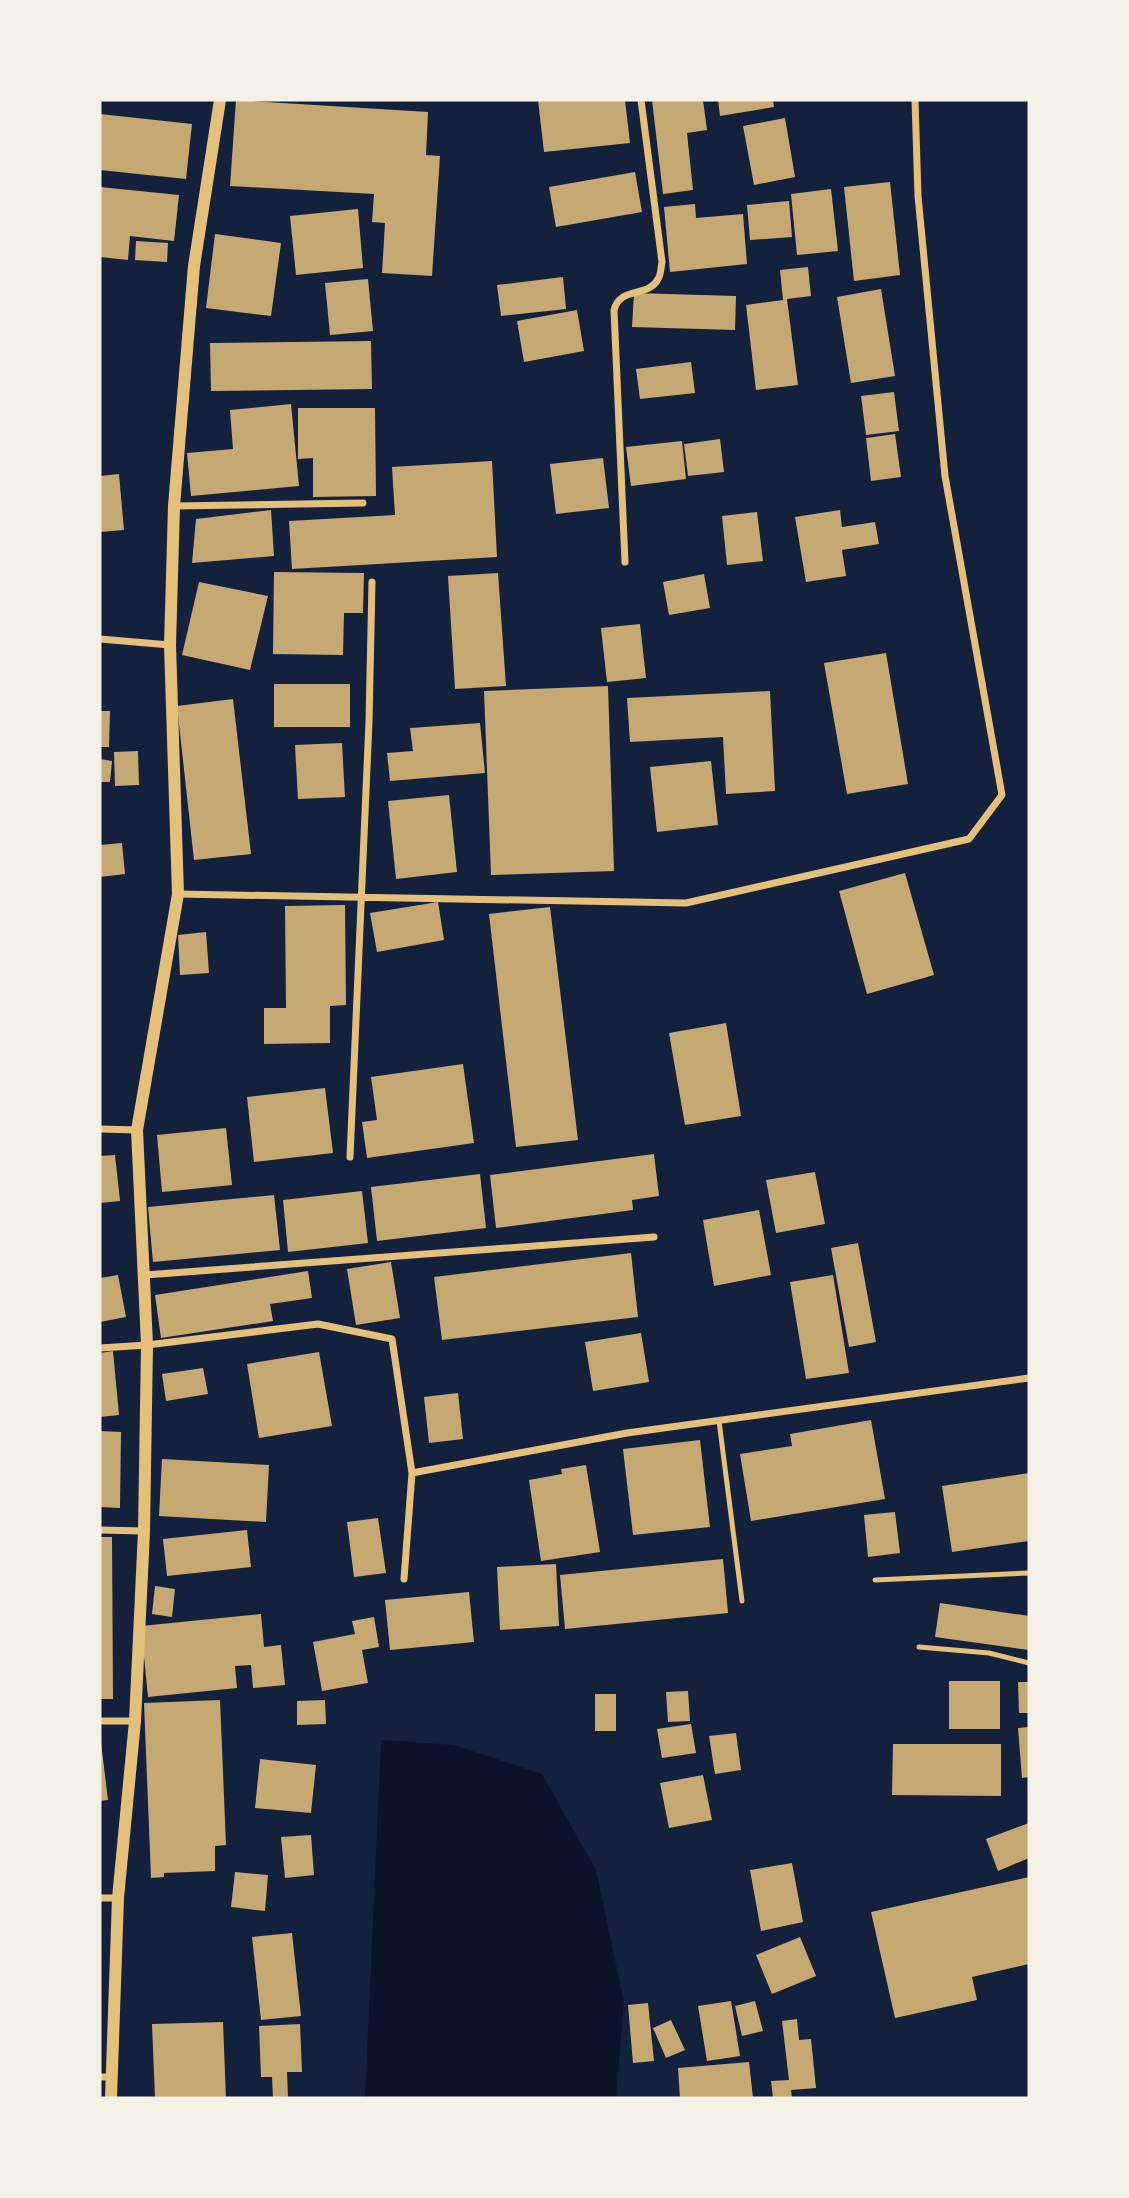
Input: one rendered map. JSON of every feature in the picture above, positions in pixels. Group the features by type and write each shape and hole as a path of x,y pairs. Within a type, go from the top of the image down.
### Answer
{"street":[{"path":"111,2098 106,2077 118,1898 135,1721 144,1531 147,1345 137,1130 178,894 170,645 174,506 194,266 220,100"},
{"path":"625,562 614,310 616,301 624,294 650,286 658,279 662,262 641,100"},
{"path":"178,894 361,895 685,903 969,839 1002,795 945,476 918,196 915,100"},
{"path":"174,506 363,503"},
{"path":"350,1157 369,722 372,582"},
{"path":"100,639 170,645"},
{"path":"100,1129 137,1130"},
{"path":"145,1275 654,1237"},
{"path":"100,1348 147,1345 318,1324 392,1339 412,1473 404,1579"},
{"path":"412,1473 627,1433 1029,1378"},
{"path":"100,1530 144,1531"},
{"path":"100,1721 135,1721"},
{"path":"100,1898 118,1898"}],"lane":[{"path":"719,1421 742,1601"},
{"path":"875,1580 1029,1573"},
{"path":"919,1647 989,1653 1029,1663"}],"water":[{"path":"381,1740 454,1745 542,1774 596,1870 624,2002 616,2098 365,2098"}],"building":[{"path":"236,100 428,112 426,155 440,156 432,276 382,273 385,223 372,222 374,194 230,186"},
{"path":"538,100 625,100 630,143 544,152"},
{"path":"652,100 703,100 707,130 687,133 693,190 663,194"},
{"path":"718,100 773,100 774,107 720,116"},
{"path":"100,114 192,124 186,179 100,170"},
{"path":"785,118 795,177 754,185 743,126"},
{"path":"635,172 642,212 556,227 549,187"},
{"path":"890,182 900,275 854,281 844,187"},
{"path":"100,187 179,195 174,241 130,236 128,260 100,257"},
{"path":"831,189 838,251 797,255 791,194"},
{"path":"789,201 792,237 750,240 747,205"},
{"path":"695,204 696,218 743,214 747,264 670,272 664,207"},
{"path":"358,209 363,268 296,275 290,216"},
{"path":"215,234 281,243 271,316 206,308"},
{"path":"136,241 168,243 167,262 135,260"},
{"path":"808,267 811,296 787,299 798,385 756,390 746,305 783,300 780,270"},
{"path":"563,277 566,309 501,316 497,285"},
{"path":"368,279 373,331 330,335 325,283"},
{"path":"881,289 895,376 851,383 837,297"},
{"path":"634,293 736,296 735,330 632,327"},
{"path":"577,310 584,351 524,362 517,321"},
{"path":"371,341 372,389 211,391 210,343"},
{"path":"691,362 695,393 640,399 636,369"},
{"path":"894,392 899,431 866,435 861,396"},
{"path":"291,404 299,486 191,496 187,453 233,449 230,410"},
{"path":"298,408 375,408 376,496 313,497 313,458 298,459"},
{"path":"895,434 901,477 871,481 866,438"},
{"path":"720,439 724,472 688,476 684,444"},
{"path":"682,441 686,479 631,486 626,447"},
{"path":"603,458 609,508 556,514 550,464"},
{"path":"492,461 497,557 292,569 289,521 395,515 392,467"},
{"path":"119,474 124,530 100,532 100,476"},
{"path":"271,510 274,556 192,563 196,519"},
{"path":"840,510 842,527 875,522 879,544 842,550 846,576 806,582 795,517"},
{"path":"757,512 763,561 727,565 722,516"},
{"path":"274,572 364,573 363,613 344,613 343,655 273,654"},
{"path":"498,573 506,686 455,689 448,576"},
{"path":"704,574 710,608 669,615 663,582"},
{"path":"199,582 268,596 250,670 182,655"},
{"path":"640,624 646,678 607,682 601,628"},
{"path":"886,653 908,784 847,794 824,663"},
{"path":"274,684 350,684 350,727 274,727"},
{"path":"608,686 614,871 491,875 484,691"},
{"path":"770,691 775,791 726,794 723,737 630,742 627,698"},
{"path":"233,699 251,854 194,860 177,706"},
{"path":"100,711 110,711 109,747 100,747"},
{"path":"480,723 485,773 390,781 387,753 413,751 410,728"},
{"path":"342,743 345,797 298,799 295,745"},
{"path":"138,751 139,785 115,786 114,752"},
{"path":"100,759 112,761 110,782 100,782"},
{"path":"711,761 718,825 657,832 650,767"},
{"path":"449,795 457,872 396,879 388,801"},
{"path":"122,843 125,874 100,877 100,845"},
{"path":"905,873 934,975 867,994 839,891"},
{"path":"438,902 444,940 377,952 370,913"},
{"path":"345,905 346,1005 330,1006 330,1043 264,1044 264,1008 286,1008 285,906"},
{"path":"550,907 578,1140 516,1147 489,914"},
{"path":"206,932 209,973 180,975 178,935"},
{"path":"726,1023 741,1116 685,1125 669,1033"},
{"path":"463,1064 474,1143 367,1158 362,1122 377,1120 371,1077"},
{"path":"325,1088 333,1153 254,1162 247,1097"},
{"path":"226,1128 232,1185 162,1192 157,1135"},
{"path":"654,1154 659,1196 632,1200 633,1210 496,1228 490,1175"},
{"path":"115,1155 120,1201 100,1203 100,1156"},
{"path":"815,1172 825,1224 776,1233 766,1180"},
{"path":"480,1174 486,1228 377,1241 371,1187"},
{"path":"362,1191 368,1243 288,1252 283,1200"},
{"path":"274,1195 280,1250 153,1262 148,1207"},
{"path":"759,1210 771,1275 714,1286 703,1220"},
{"path":"858,1243 876,1342 849,1347 831,1248"},
{"path":"631,1253 638,1317 442,1340 434,1277"},
{"path":"391,1262 400,1318 356,1325 347,1269"},
{"path":"308,1271 312,1298 270,1304 273,1321 161,1338 155,1295"},
{"path":"118,1275 126,1317 100,1322 100,1278"},
{"path":"833,1275 849,1373 806,1379 790,1282"},
{"path":"641,1333 649,1382 593,1391 585,1342"},
{"path":"113,1351 119,1415 100,1417 100,1353"},
{"path":"319,1352 332,1426 259,1438 247,1364"},
{"path":"203,1368 208,1394 166,1401 162,1374"},
{"path":"458,1393 463,1439 429,1443 424,1397"},
{"path":"871,1420 885,1499 751,1521 740,1454 792,1446 790,1434"},
{"path":"100,1431 121,1432 120,1508 100,1507"},
{"path":"700,1440 710,1527 633,1535 623,1449"},
{"path":"162,1459 269,1465 266,1522 159,1516"},
{"path":"586,1465 600,1552 541,1561 529,1480 562,1474 561,1469"},
{"path":"1029,1473 1029,1541 952,1552 942,1486"},
{"path":"895,1512 900,1553 868,1557 864,1515"},
{"path":"378,1518 386,1573 354,1577 347,1522"},
{"path":"247,1530 251,1567 167,1576 163,1539"},
{"path":"100,1537 112,1537 113,1699 100,1699"},
{"path":"723,1559 728,1613 565,1629 560,1575"},
{"path":"556,1564 559,1626 500,1630 497,1567"},
{"path":"155,1586 175,1589 172,1617 152,1614"},
{"path":"469,1592 474,1642 390,1650 385,1600"},
{"path":"940,1603 1029,1616 1029,1650 935,1637"},
{"path":"261,1614 264,1647 281,1645 285,1685 253,1688 251,1665 235,1666 237,1688 148,1697 141,1626"},
{"path":"374,1617 379,1647 362,1650 368,1683 322,1691 313,1642 355,1634 352,1621"},
{"path":"949,1681 1000,1681 1000,1729 949,1729"},
{"path":"1018,1682 1029,1682 1029,1713 1019,1713"},
{"path":"688,1691 690,1721 668,1722 666,1692"},
{"path":"595,1694 616,1694 616,1731 595,1731"},
{"path":"220,1700 226,1845 215,1846 215,1871 164,1873 164,1877 151,1878 144,1703"},
{"path":"325,1700 326,1724 297,1725 297,1701"},
{"path":"691,1724 696,1753 662,1758 657,1729"},
{"path":"1029,1727 1029,1777 1022,1778 1018,1728"},
{"path":"736,1733 741,1770 715,1774 709,1736"},
{"path":"100,1734 108,1800 100,1801"},
{"path":"893,1744 1001,1744 1001,1796 892,1795"},
{"path":"260,1759 316,1765 311,1813 255,1808"},
{"path":"703,1775 712,1820 669,1828 660,1783"},
{"path":"1029,1823 1029,1858 998,1871 986,1839"},
{"path":"311,1835 314,1875 285,1878 281,1837"},
{"path":"792,1863 803,1922 761,1931 750,1870"},
{"path":"235,1872 268,1875 265,1911 231,1907"},
{"path":"1029,1877 1029,1964 972,1977 977,2000 895,2018 871,1912"},
{"path":"292,1933 301,2016 261,2020 252,1937"},
{"path":"800,1937 816,1976 772,1994 756,1955"},
{"path":"731,2001 740,2056 707,2061 698,2006"},
{"path":"755,2001 763,2031 742,2036 735,2006"},
{"path":"648,2003 654,2061 633,2063 628,2005"},
{"path":"797,2019 799,2040 811,2039 816,2088 791,2090 792,2098 773,2098 771,2081 789,2080 782,2021"},
{"path":"671,2020 685,2050 666,2058 653,2028"},
{"path":"223,2022 226,2098 155,2098 152,2024"},
{"path":"300,2024 302,2072 287,2072 288,2098 273,2098 272,2077 261,2077 259,2026"},
{"path":"749,2062 753,2098 680,2098 678,2068"}]}
